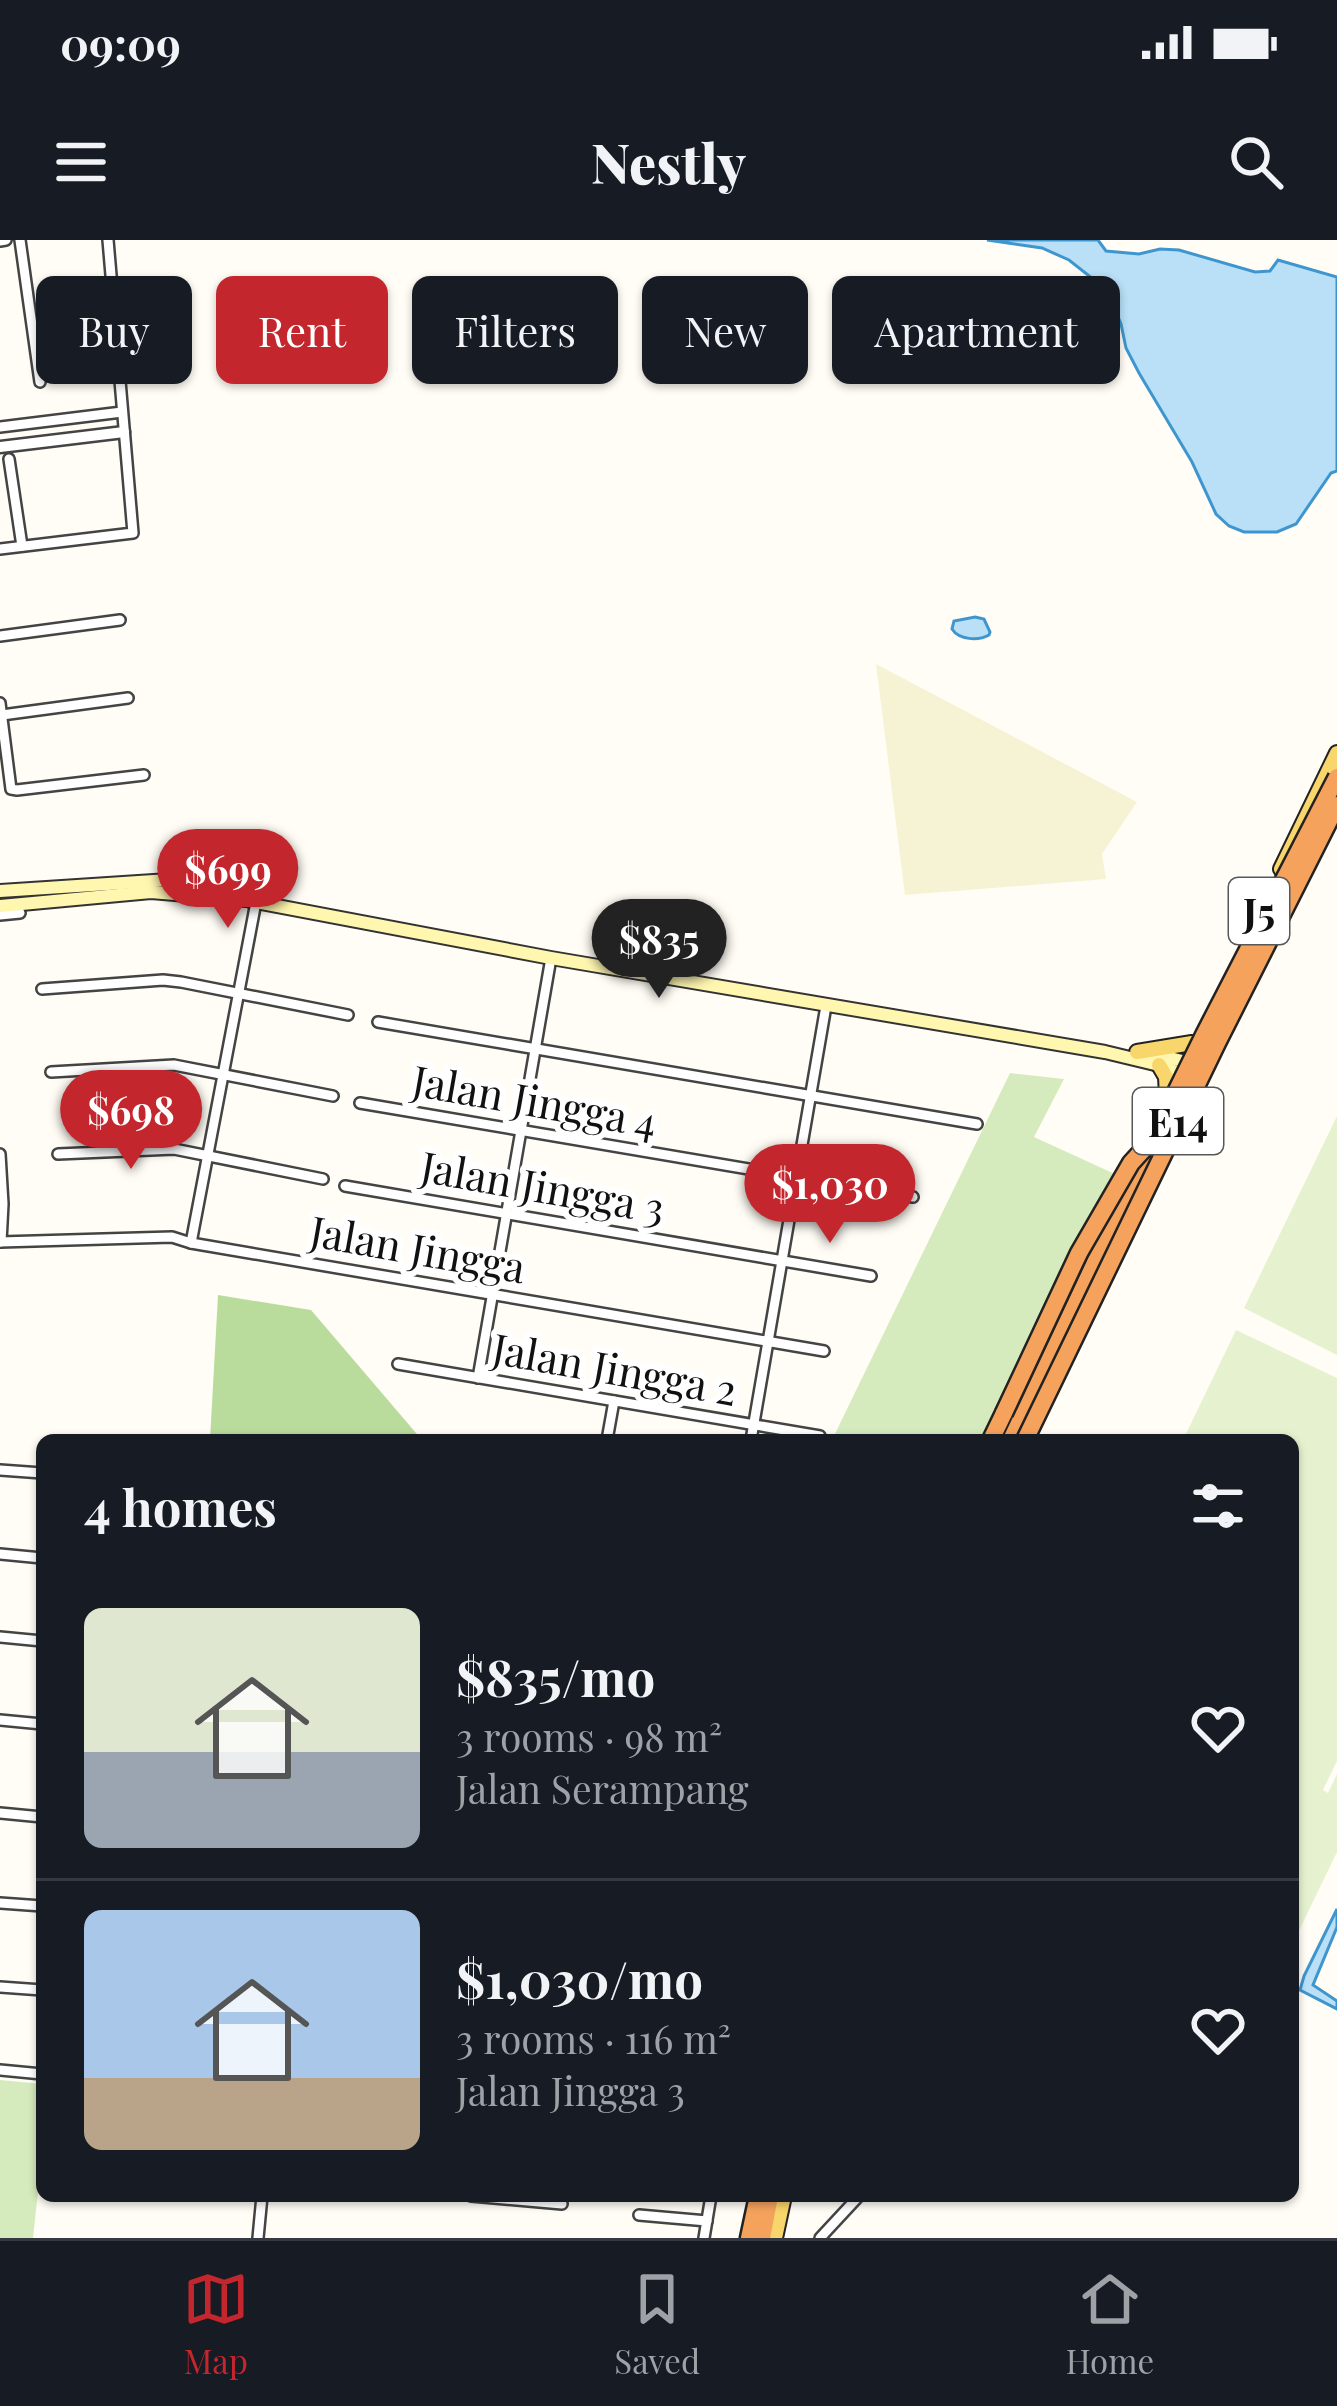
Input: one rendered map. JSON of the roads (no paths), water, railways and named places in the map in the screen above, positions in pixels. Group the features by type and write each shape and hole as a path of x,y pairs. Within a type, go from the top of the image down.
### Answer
{"highway":[{"name":"E14","path":"1010,1434 1204,1035 1337,777"},
{"name":"E14","path":"1032,1434 1216,1043 1337,805"},
{"path":"994,1434 1079,1253 1131,1163 1153,1139"},
{"path":"745,2238 753,2202"},
{"path":"762,2238 769,2202"}],"main road":[{"name":"J5","path":"1010,1434 1192,1043 1337,753"},
{"name":"J5","path":"1032,1434 1164,1167 1203,1076 1337,817"},
{"path":"0,891 169,880 251,901 551,958 1105,1052 1159,1066 1181,1066"},
{"path":"0,910 152,892 251,901"},
{"path":"1137,1052 1192,1043"},
{"path":"1105,1052 1158,1054 1203,1076"},
{"path":"1159,1066 1166,1077 1167,1096"},
{"path":"775,2238 783,2202"}],"street":[{"path":"20,240 36,354"},
{"path":"0,549 133,533 108,240"},
{"path":"0,427 122,412"},
{"path":"0,446 124,432"},
{"path":"10,459 22,546"},
{"path":"0,636 120,620"},
{"path":"128,698 1,709 11,789 144,775"},
{"path":"191,1243 251,901"},
{"path":"0,910 20,913"},
{"path":"478,1378 551,958"},
{"path":"42,989 163,980 348,1015"},
{"path":"752,1434 826,1006"},
{"path":"378,1022 977,1124"},
{"path":"51,1072 162,1065 333,1096"},
{"name":"Jalan Jingga 4","path":"360,1103 913,1197"},
{"path":"58,1154 152,1148 323,1179"},
{"path":"0,1154 1,1242"},
{"name":"Jalan Jingga 3","path":"345,1186 871,1276"},
{"name":"Jalan Jingga","path":"1,1242 160,1236 824,1351"},
{"name":"Jalan Jingga 2","path":"398,1364 808,1434"},
{"path":"608,1434 614,1401"},
{"path":"0,1470 36,1473"},
{"path":"0,1554 36,1557"},
{"path":"0,1637 36,1640"},
{"path":"0,1720 36,1723"},
{"path":"0,1813 36,1816"},
{"path":"0,1903 36,1906"},
{"path":"0,1987 36,1990"},
{"path":"0,2070 36,2073"},
{"path":"258,2238 261,2202"},
{"path":"539,2202 562,2204"},
{"path":"704,2238 710,2202"},
{"path":"820,2238 853,2202"},
{"path":"640,2215 707,2221"}],"water":[{"path":"987,240 1098,240 1106,251 1179,250 1255,272 1270,271 1278,260 1337,277 1337,471 1296,524 1277,532 1244,532 1216,514 1192,462 1126,348 1120,322 1120,276 1089,276 1042,248"},
{"path":"984,619 989,635 969,638 952,629 954,621"},
{"path":"1337,1909 1337,1927 1313,1985 1337,2001 1337,2009 1300,1990"}]}
